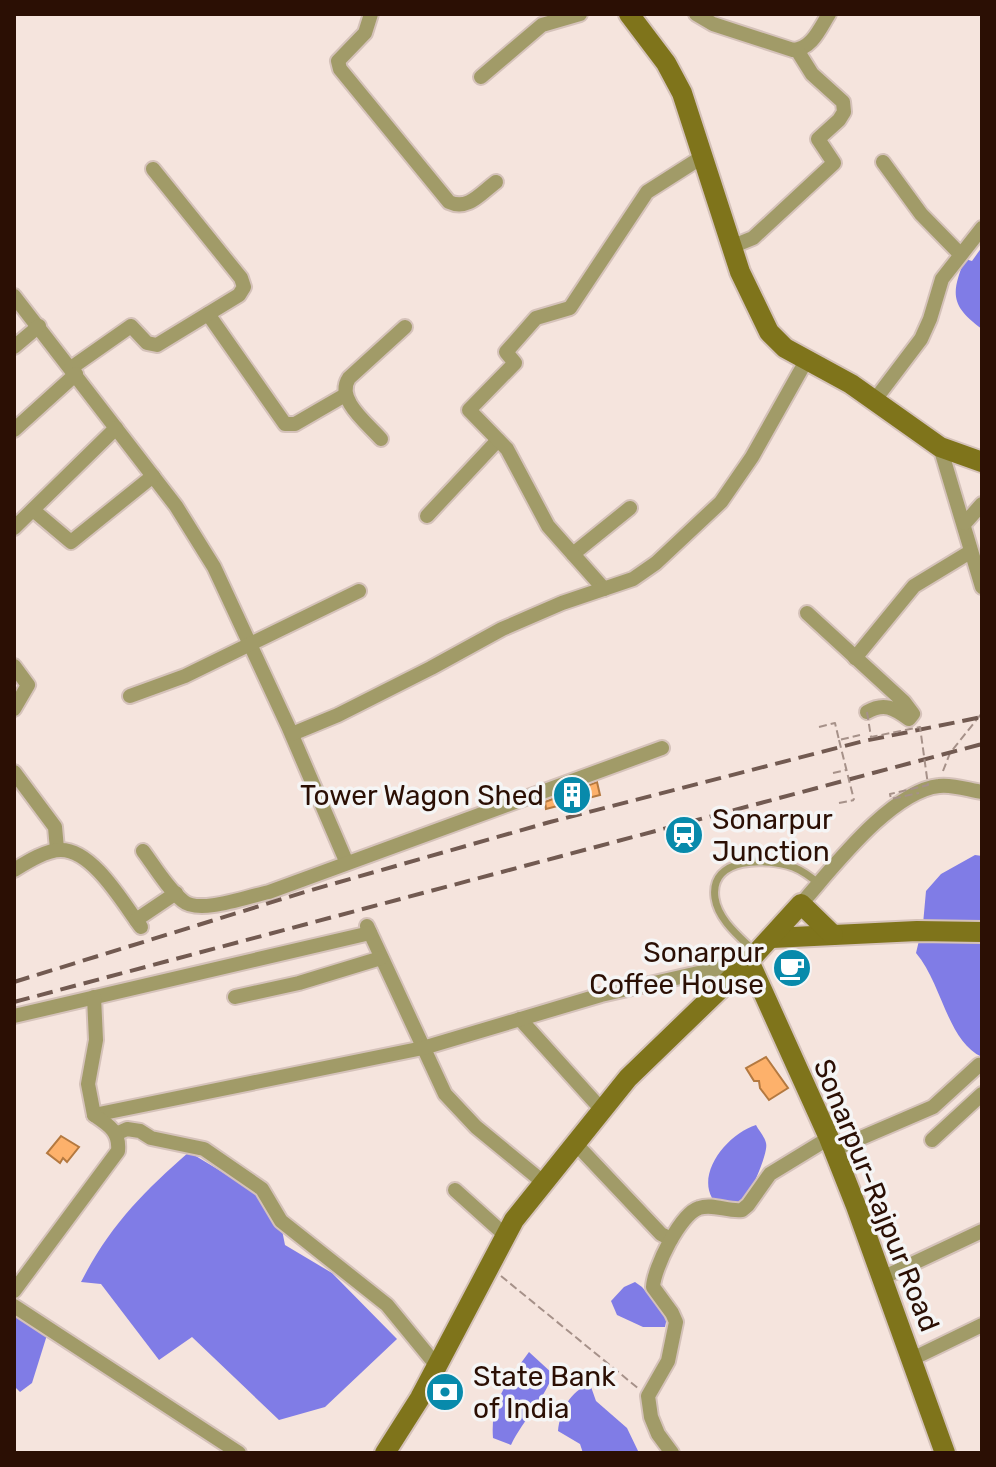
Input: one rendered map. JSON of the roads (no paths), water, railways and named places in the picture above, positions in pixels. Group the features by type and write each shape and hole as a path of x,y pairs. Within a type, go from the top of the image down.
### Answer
{"main road":[{"path":"629,14 674,76 682,93 740,272 769,332 785,348 839,377 940,447 982,462"},
{"path":"385,1453 420,1398 505,1235 543,1182 628,1078 753,958 801,904 833,935"},
{"path":"772,938 917,931 982,932"},
{"name":"Sonarpur-Rajpur Road","path":"753,958 831,1144 945,1453"}],"street":[{"path":"371,14 365,33 338,61 340,69 449,202 457,206 467,204 496,182"},
{"path":"481,77 542,25 580,14"},
{"path":"696,14 713,24 737,30 786,50 797,50 808,45 829,14"},
{"path":"731,247 753,238 834,163 818,139 839,120 844,112 843,102 812,74 797,50"},
{"path":"604,589 548,526 517,464 469,410 515,363 506,352 536,318 570,308 647,192 702,157"},
{"path":"883,162 921,214 960,254"},
{"path":"14,430 73,371 126,327 136,328 147,343 157,345 239,295 244,287 241,278 153,169"},
{"path":"874,401 921,339 942,279 982,228"},
{"path":"14,296 153,476 214,567 292,734 346,861"},
{"path":"208,314 285,424 295,424 345,395"},
{"path":"14,347 39,326"},
{"path":"381,439 345,395 344,385 405,327"},
{"path":"292,734 338,715 502,629 562,603 633,579 656,563 721,502 752,457 806,361"},
{"path":"14,528 116,428"},
{"path":"427,516 498,440"},
{"path":"940,447 982,587"},
{"path":"33,510 71,542 153,476"},
{"path":"965,523 982,504"},
{"path":"573,554 630,508"},
{"path":"855,658 914,586 970,552"},
{"path":"130,696 185,676 359,591"},
{"path":"807,613 904,702 913,714 909,719 892,707 877,706 867,712"},
{"path":"14,666 28,685 14,709"},
{"path":"143,851 176,893 191,906 203,907 269,892 346,861 662,748"},
{"path":"14,772 55,827 57,849"},
{"path":"801,904 868,829 894,807 941,785 982,792"},
{"path":"16,864 57,849 77,852 94,865 138,924 176,893"},
{"path":"14,1016 369,929 445,1094 476,1127 543,1182"},
{"path":"235,997 299,983 381,958"},
{"path":"94,1115 423,1048 601,995 753,958"},
{"path":"14,1291 118,1151 120,1139 113,1128 94,1115 88,1084 96,1040 94,997"},
{"path":"520,1019 602,1110"},
{"path":"672,1453 658,1434 651,1417 648,1396 668,1361 676,1331 672,1313 653,1287 653,1278 671,1239 690,1213 708,1206 742,1210 770,1174 831,1144 933,1107 979,1065 982,1067"},
{"path":"932,1140 982,1094"},
{"path":"116,1134 127,1129 140,1131 151,1138 204,1149 262,1189 281,1221 387,1305 437,1366"},
{"path":"575,1143 661,1234 671,1239"},
{"path":"455,1190 505,1235"},
{"path":"882,1278 982,1231"},
{"path":"14,1306 239,1453"},
{"path":"912,1359 982,1325"}],"lane":[{"path":"753,958 728,924 715,898 715,887 729,867 745,862 778,863 804,872 819,884"}],"railway":[{"path":"14,982 308,891 550,822 864,741 982,717"},
{"path":"14,1002 982,744"}],"place":[{"name":"Tower Wagon Shed","path":"572,795"},
{"name":"Sonarpur Junction","path":"684,835"},
{"name":"Sonarpur Coffee House","path":"792,968"},
{"name":"State Bank of India","path":"445,1392"}]}
